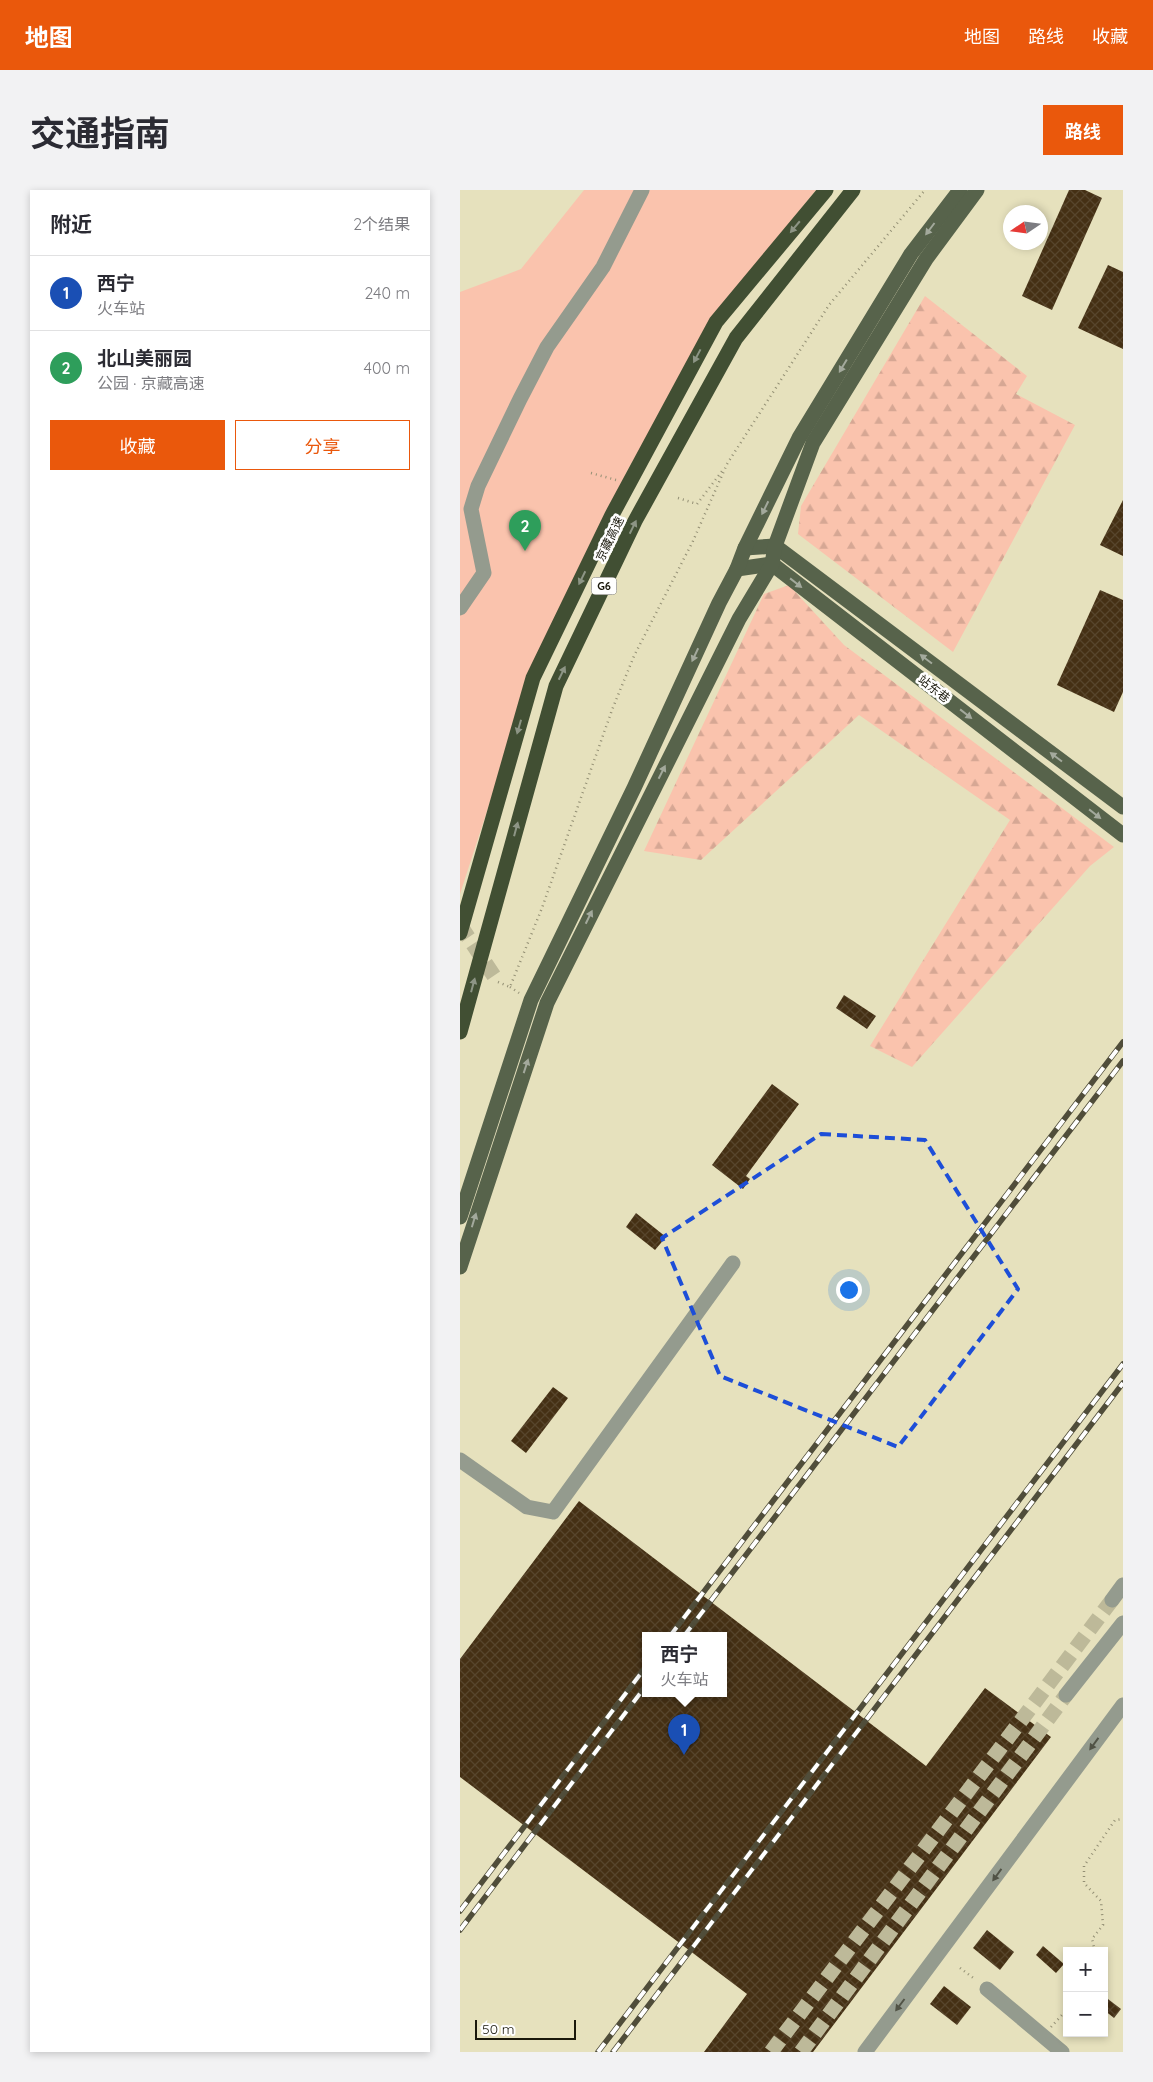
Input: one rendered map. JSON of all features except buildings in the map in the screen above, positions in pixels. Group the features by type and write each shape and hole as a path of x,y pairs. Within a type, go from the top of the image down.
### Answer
{"highway":[{"name":"京藏高速","path":"460,933 533,678 612,515 716,322 826,190"},
{"name":"京藏高速","path":"460,1032 556,686 635,521 736,338 852,190"}],"main road":[{"path":"460,1217 531,1000 634,788 719,603 737,569 745,548 804,430 910,254 960,190"},
{"path":"460,1267 547,1002 739,619 772,564 775,546 813,443 926,259 977,190"},
{"path":"745,548 775,546"},
{"name":"站东巷","path":"775,546 1123,807"},
{"path":"737,569 772,564"},
{"name":"站东巷","path":"772,564 1123,835"}],"street":[{"path":"460,608 484,573 471,509 478,486 547,347 603,267 642,190"},
{"path":"460,1460 528,1507 554,1512 733,1263"},
{"path":"1112,1600 1123,1586"},
{"path":"1066,1695 1123,1623"},
{"path":"865,2052 1123,1705"},
{"path":"987,1989 1062,2052"}],"path":[{"path":"678,498 697,504 714,484 829,305 925,190"},
{"path":"498,982 510,987 542,908 612,710 634,656 693,541 727,464"},
{"path":"591,473 619,481"},
{"path":"1094,1947 1092,1939 1103,1925 1101,1901 1084,1883 1084,1866 1115,1820 1123,1819"},
{"path":"960,1968 987,1989"}],"highlighted area":[{"path":"821,1134 925,1140 1018,1289 898,1447 720,1376 662,1238"}],"green space":[{"path":"584,190 816,190 777,238 711,329 628,469 550,634 514,728 460,894 460,292 521,269"},
{"path":"925,296 1027,376 1016,394 1075,425 953,652 798,534 801,506"},
{"path":"789,585 844,645 1114,847 1090,866 912,1067 870,1046 1010,820 859,715 701,860 644,851 764,594"}],"tunnel":[{"path":"460,925 498,982"},
{"path":"771,2052 1112,1600"},
{"path":"801,2052 1066,1695"}],"railway":[{"path":"673,1632 1123,1042"},
{"path":"687,1632 1123,1061"},
{"path":"598,2052 1123,1364"},
{"path":"613,2052 1123,1383"},
{"path":"460,1911 642,1672"},
{"path":"460,1930 642,1691"}],"place":[{"name":"北山美丽园","path":"525,551"},
{"name":"西宁","path":"684,1755"}]}
